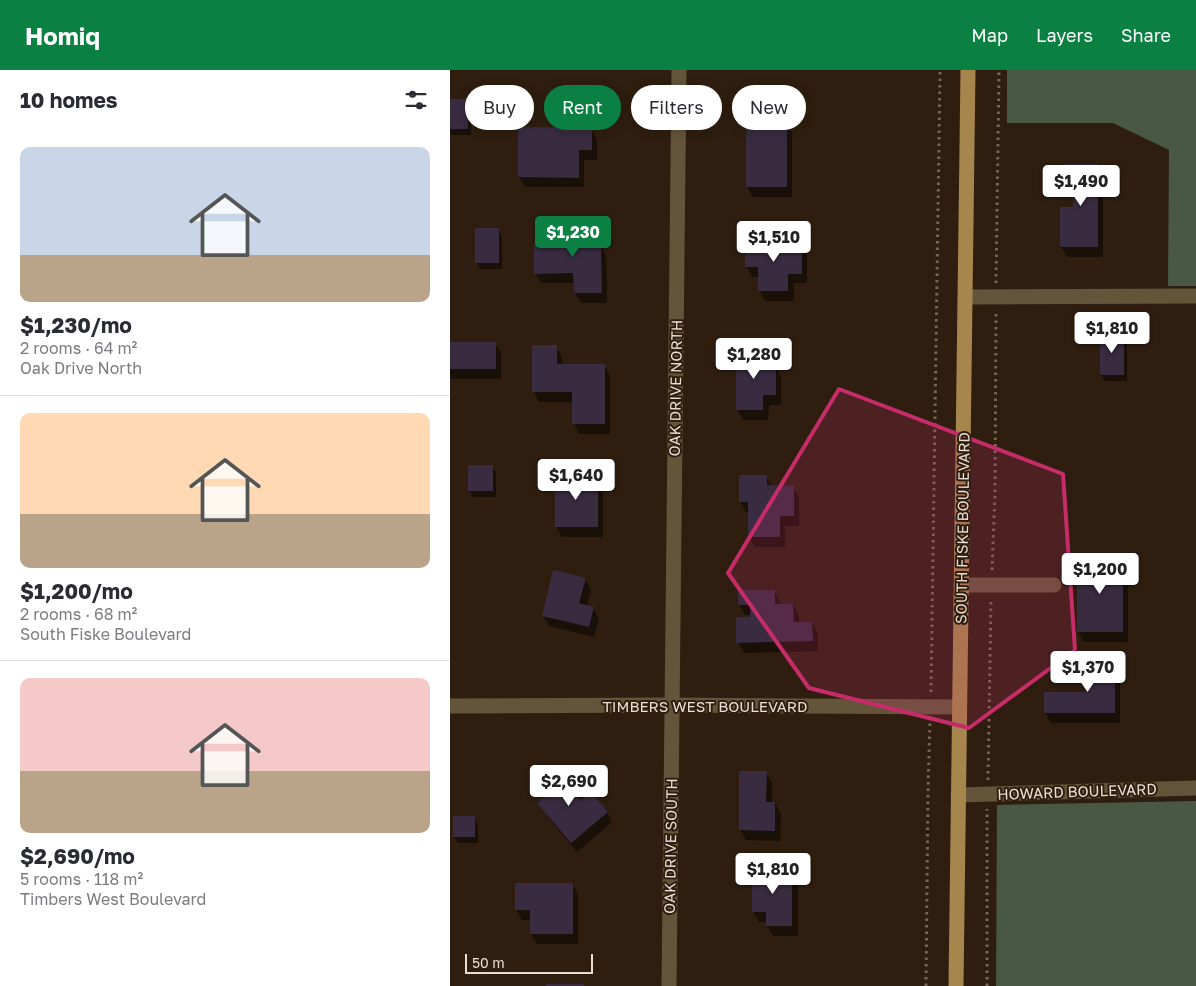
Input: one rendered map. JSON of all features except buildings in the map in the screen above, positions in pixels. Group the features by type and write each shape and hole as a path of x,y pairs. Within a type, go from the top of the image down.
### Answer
{"main road":[{"name":"SOUTH FISKE BOULEVARD","path":"956,986 968,70"}],"street":[{"name":"OAK DRIVE NORTH","path":"672,705 679,70"},
{"path":"965,297 1196,296"},
{"path":"961,585 1054,585"},
{"name":"OAK DRIVE SOUTH","path":"669,986 672,705"},
{"name":"TIMBERS WEST BOULEVARD","path":"450,706 959,707"},
{"name":"HOWARD BOULEVARD","path":"958,795 1196,788"}],"path":[{"path":"926,986 940,70"},
{"path":"987,986 987,794 995,494 999,70"}],"highlighted area":[{"path":"839,389 1063,474 1075,650 969,728 809,688 728,573"}],"green space":[{"path":"1007,70 1196,70 1196,286 1168,286 1169,150 1113,123 1007,123"},
{"path":"1196,801 1196,986 996,986 997,805"}]}
